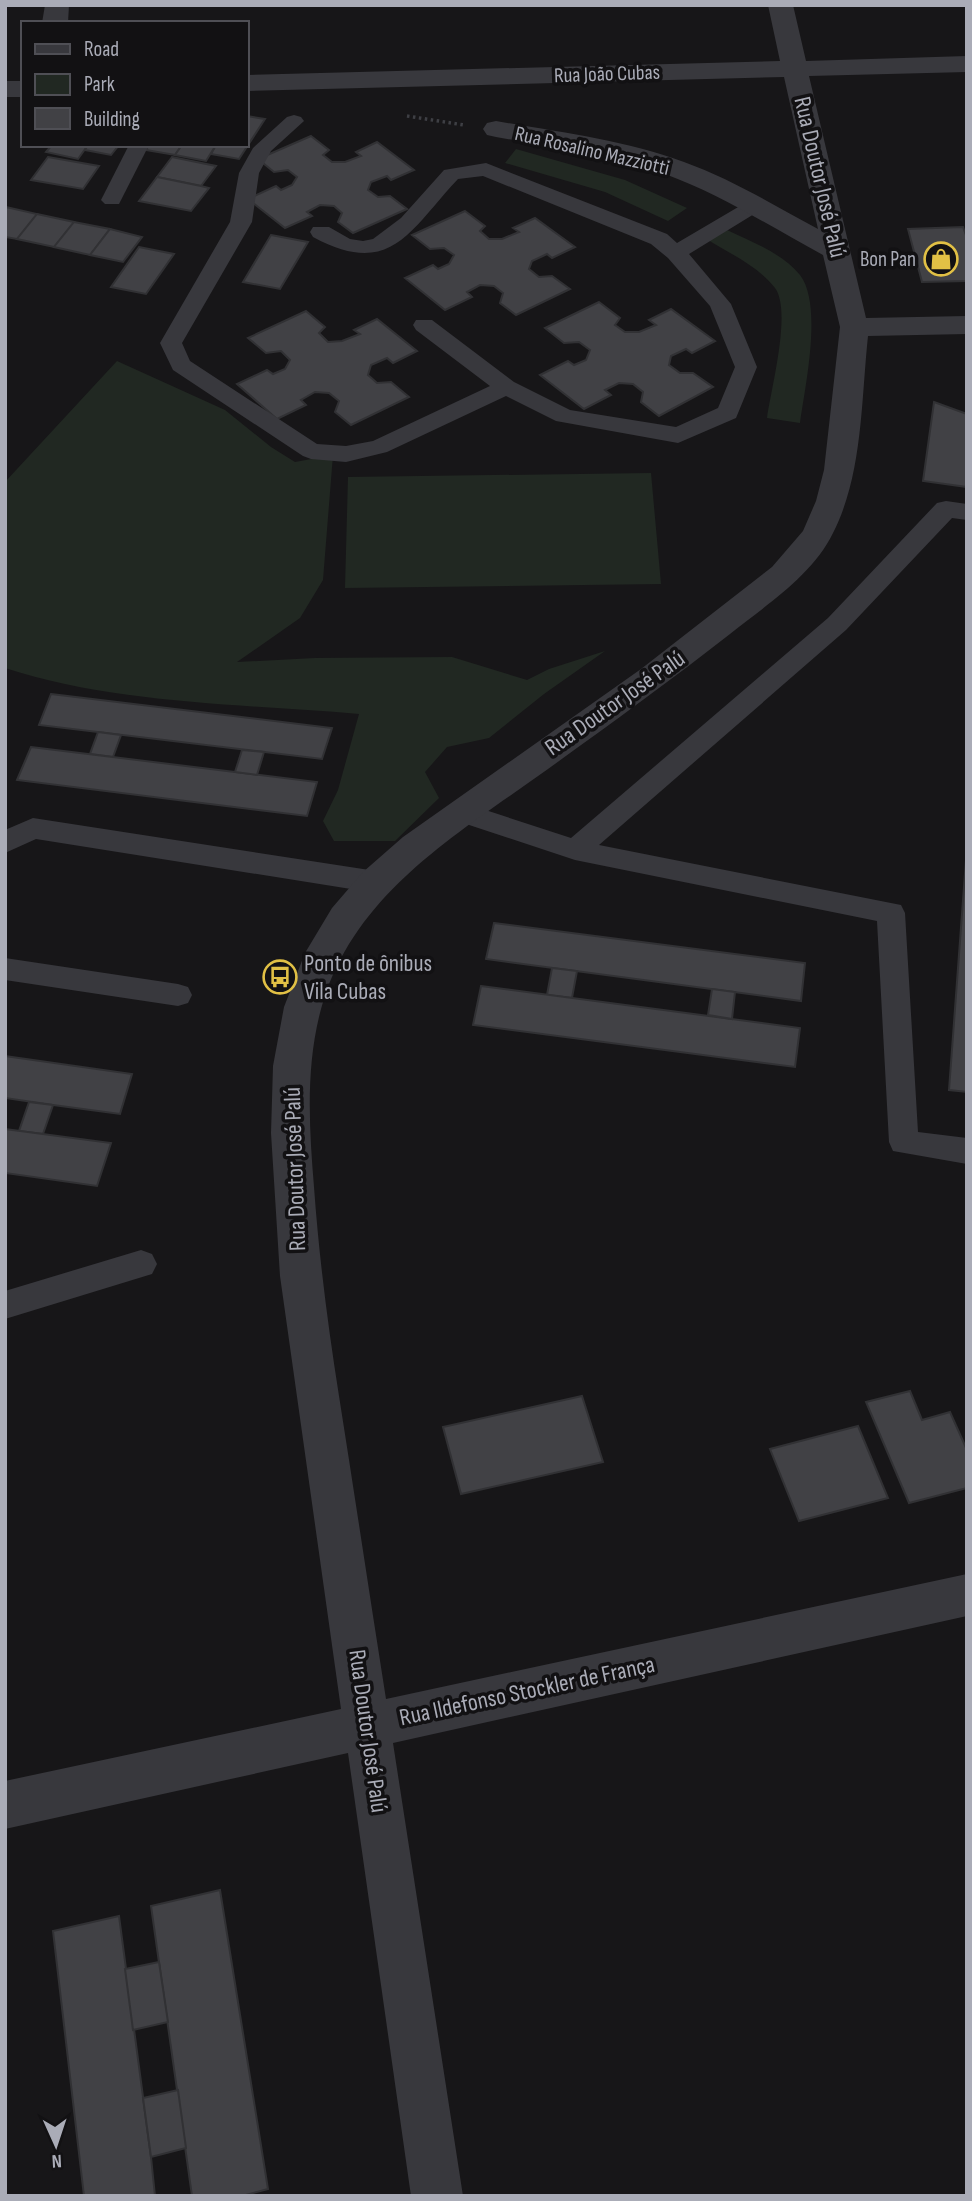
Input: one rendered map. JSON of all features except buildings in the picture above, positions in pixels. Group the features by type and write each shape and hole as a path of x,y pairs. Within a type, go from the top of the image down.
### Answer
{"street":[{"name":"Rua Doutor José Palú","path":"437,2196 300,1276 290,1133 292,1066 303,1007 318,963 345,918 376,882 415,846 729,620 783,575 817,535 832,501 839,470 855,327 780,5"},
{"name":"Rua João Cubas","path":"248,83 967,64"},
{"name":"Rua Rosalino Mazziotti","path":"496,129 641,158 687,174 837,251"},
{"path":"855,327 967,325"},
{"path":"933,326 967,352"},
{"name":"Rua Ildefonso Stockler de França","path":"5,1805 967,1595"}],"lane":[{"path":"294,121 264,148 249,173 240,222 171,343 181,365 311,451 346,454 379,447 506,387"},
{"path":"112,200 138,147"},
{"path":"321,232 340,245 369,249 388,241 451,174 486,169 510,181 550,194 659,239 676,253 720,304 746,367 728,413 678,435 564,416 506,387 424,326"},
{"path":"676,253 752,207"},
{"path":"575,850 837,624 946,509 967,512"},
{"path":"461,812 575,850 891,913 904,1142 967,1151"},
{"path":"5,843 33,828 376,882"},
{"path":"5,969 178,995"},
{"path":"5,1305 141,1264"}],"green space":[{"path":"516,149 625,180 687,208 668,221 605,192 505,163"},
{"path":"727,230 785,260 800,275 807,288 810,347 800,423 767,418 781,332 780,299 775,288 761,274 708,240"},
{"path":"117,361 225,410 271,447 295,462 333,455 323,580 300,618 237,662 315,658 452,657 527,680 549,669 605,651 544,694 489,738 447,747 425,772 439,798 395,841 334,841 323,821 338,790 359,714 135,696 47,680 5,668 5,482"},
{"path":"651,473 661,584 345,588 348,477"}],"place":[{"name":"Bon Pan","path":"941,259"},
{"name":"Ponto de ônibus Vila Cubas","path":"280,977"}]}
